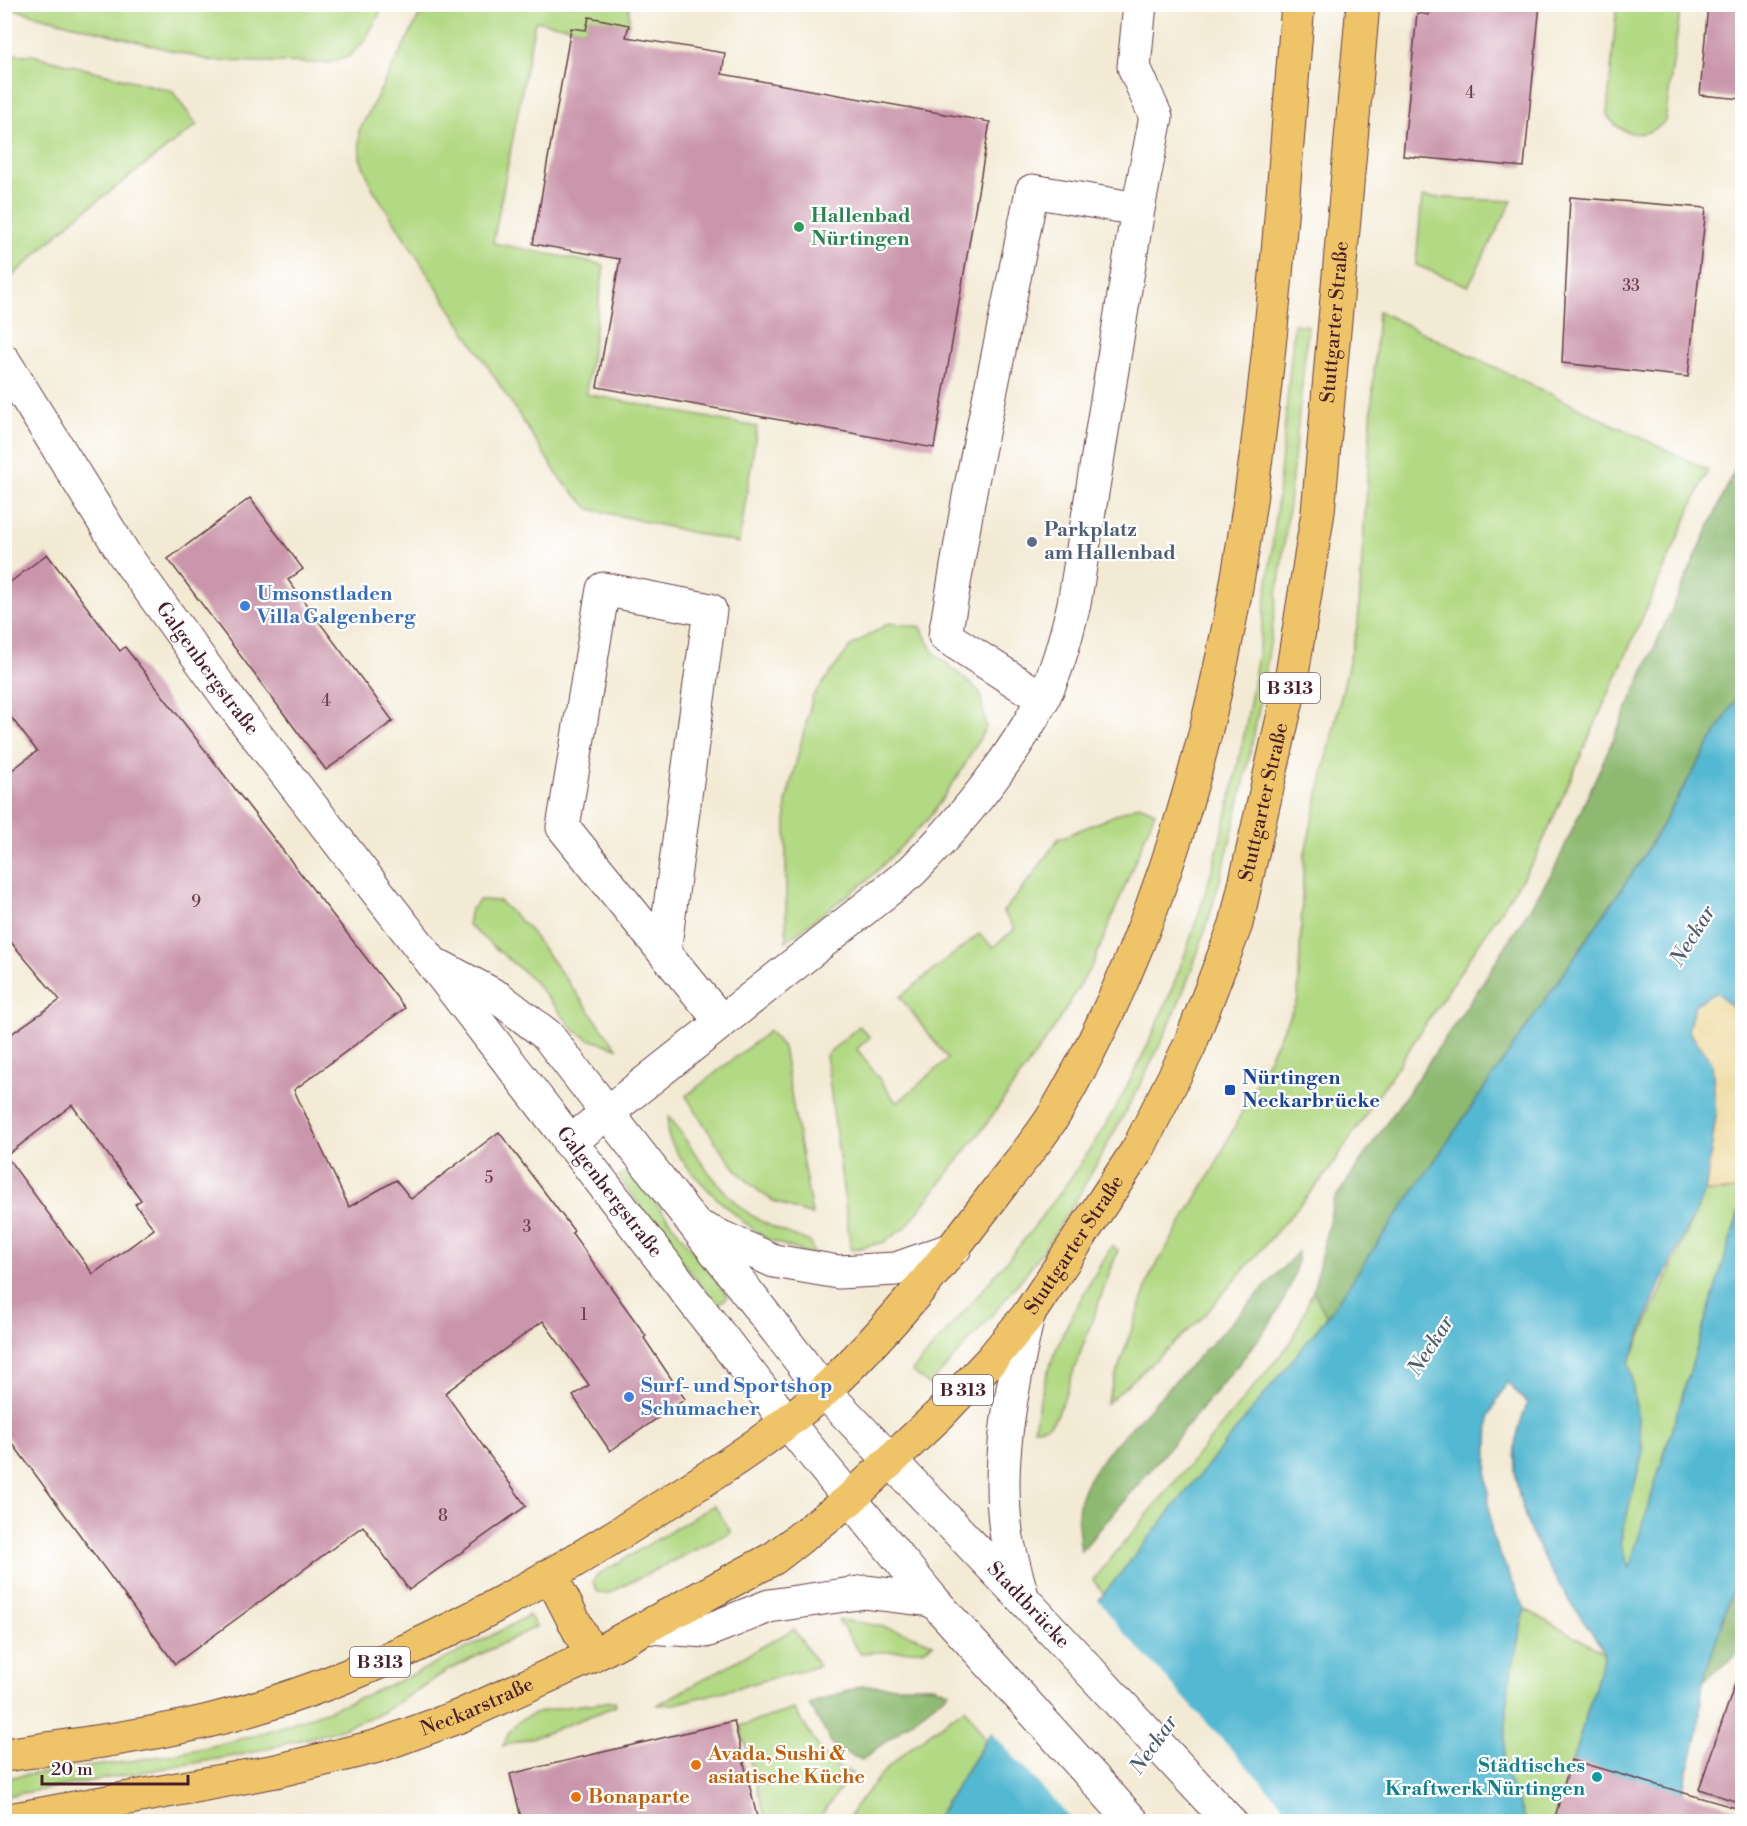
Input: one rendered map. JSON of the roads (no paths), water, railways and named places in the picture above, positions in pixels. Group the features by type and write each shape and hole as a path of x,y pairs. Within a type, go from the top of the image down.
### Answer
{"main road":[{"name":"B 313","path":"4,1755 132,1737 212,1720 323,1686 418,1646 551,1576 717,1472 787,1422 824,1391 873,1341 955,1248 1053,1117 1095,1040 1165,871 1201,750 1251,504 1264,400 1298,4"},
{"name":"Stuttgarter Straße","path":"892,1461 991,1360 1028,1315 1137,1149 1190,1047 1236,924 1290,687 1318,512 1363,4"},
{"name":"Neckarstraße","path":"4,1821 276,1771 378,1746 460,1716 648,1628 774,1558 849,1500 892,1461"},
{"path":"551,1576 592,1656"}],"street":[{"path":"569,1143 912,871 953,830 1018,742 1043,699 1062,651 1074,604 1138,209 1156,117 1134,67 1140,4"},
{"path":"1043,699 945,636 970,491 1032,191 1138,209"},
{"name":"Galgenbergstraße","path":"4,361 124,554 230,700 569,1143 787,1422"},
{"path":"664,952 710,610 603,589 563,827 664,952 721,1021"},
{"name":"Galgenbergstraße","path":"432,962 499,998 547,1035 824,1391"},
{"name":"Galgenbergstraße","path":"695,1225 774,1261 838,1272 896,1269 955,1248"},
{"path":"1022,1598 1007,1538 1003,1456 1008,1410 1028,1315"},
{"name":"Stadtbrücke","path":"824,1391 1022,1598 1230,1821"},
{"path":"787,1422 933,1600 1133,1821"},
{"path":"648,1628 706,1631 769,1606 865,1592 933,1600"}],"water":[{"name":"Neckar","path":"1742,689 1742,1033 1735,1010 1717,992 1695,1004 1688,1030 1712,1062 1716,1115 1705,1192 1660,1284 1629,1363 1643,1451 1620,1543 1629,1568 1742,1202 1742,1560 1703,1681 1698,1733 1675,1821 1554,1821 1605,1653 1557,1581 1530,1530 1521,1503 1516,1475 1515,1447 1527,1403 1507,1382 1489,1416 1487,1481 1492,1537 1525,1609 1509,1683 1503,1767 1526,1821 934,1822 986,1740 1327,1317 1640,862"}],"place":[{"name":"Hallenbad Nürtingen","path":"799,227"},
{"name":"Parkplatz am Hallenbad","path":"1032,542"},
{"name":"Umsonstladen Villa Galgenberg","path":"245,606"},
{"name":"Nürtingen Neckarbrücke","path":"1230,1090"},
{"name":"Surf- und Sportshop Schumacher","path":"629,1397"},
{"name":"Avada, Sushi & asiatische Küche","path":"696,1765"},
{"name":"Städtisches Kraftwerk Nürtingen","path":"1597,1777"},
{"name":"Bonaparte","path":"576,1797"}]}
